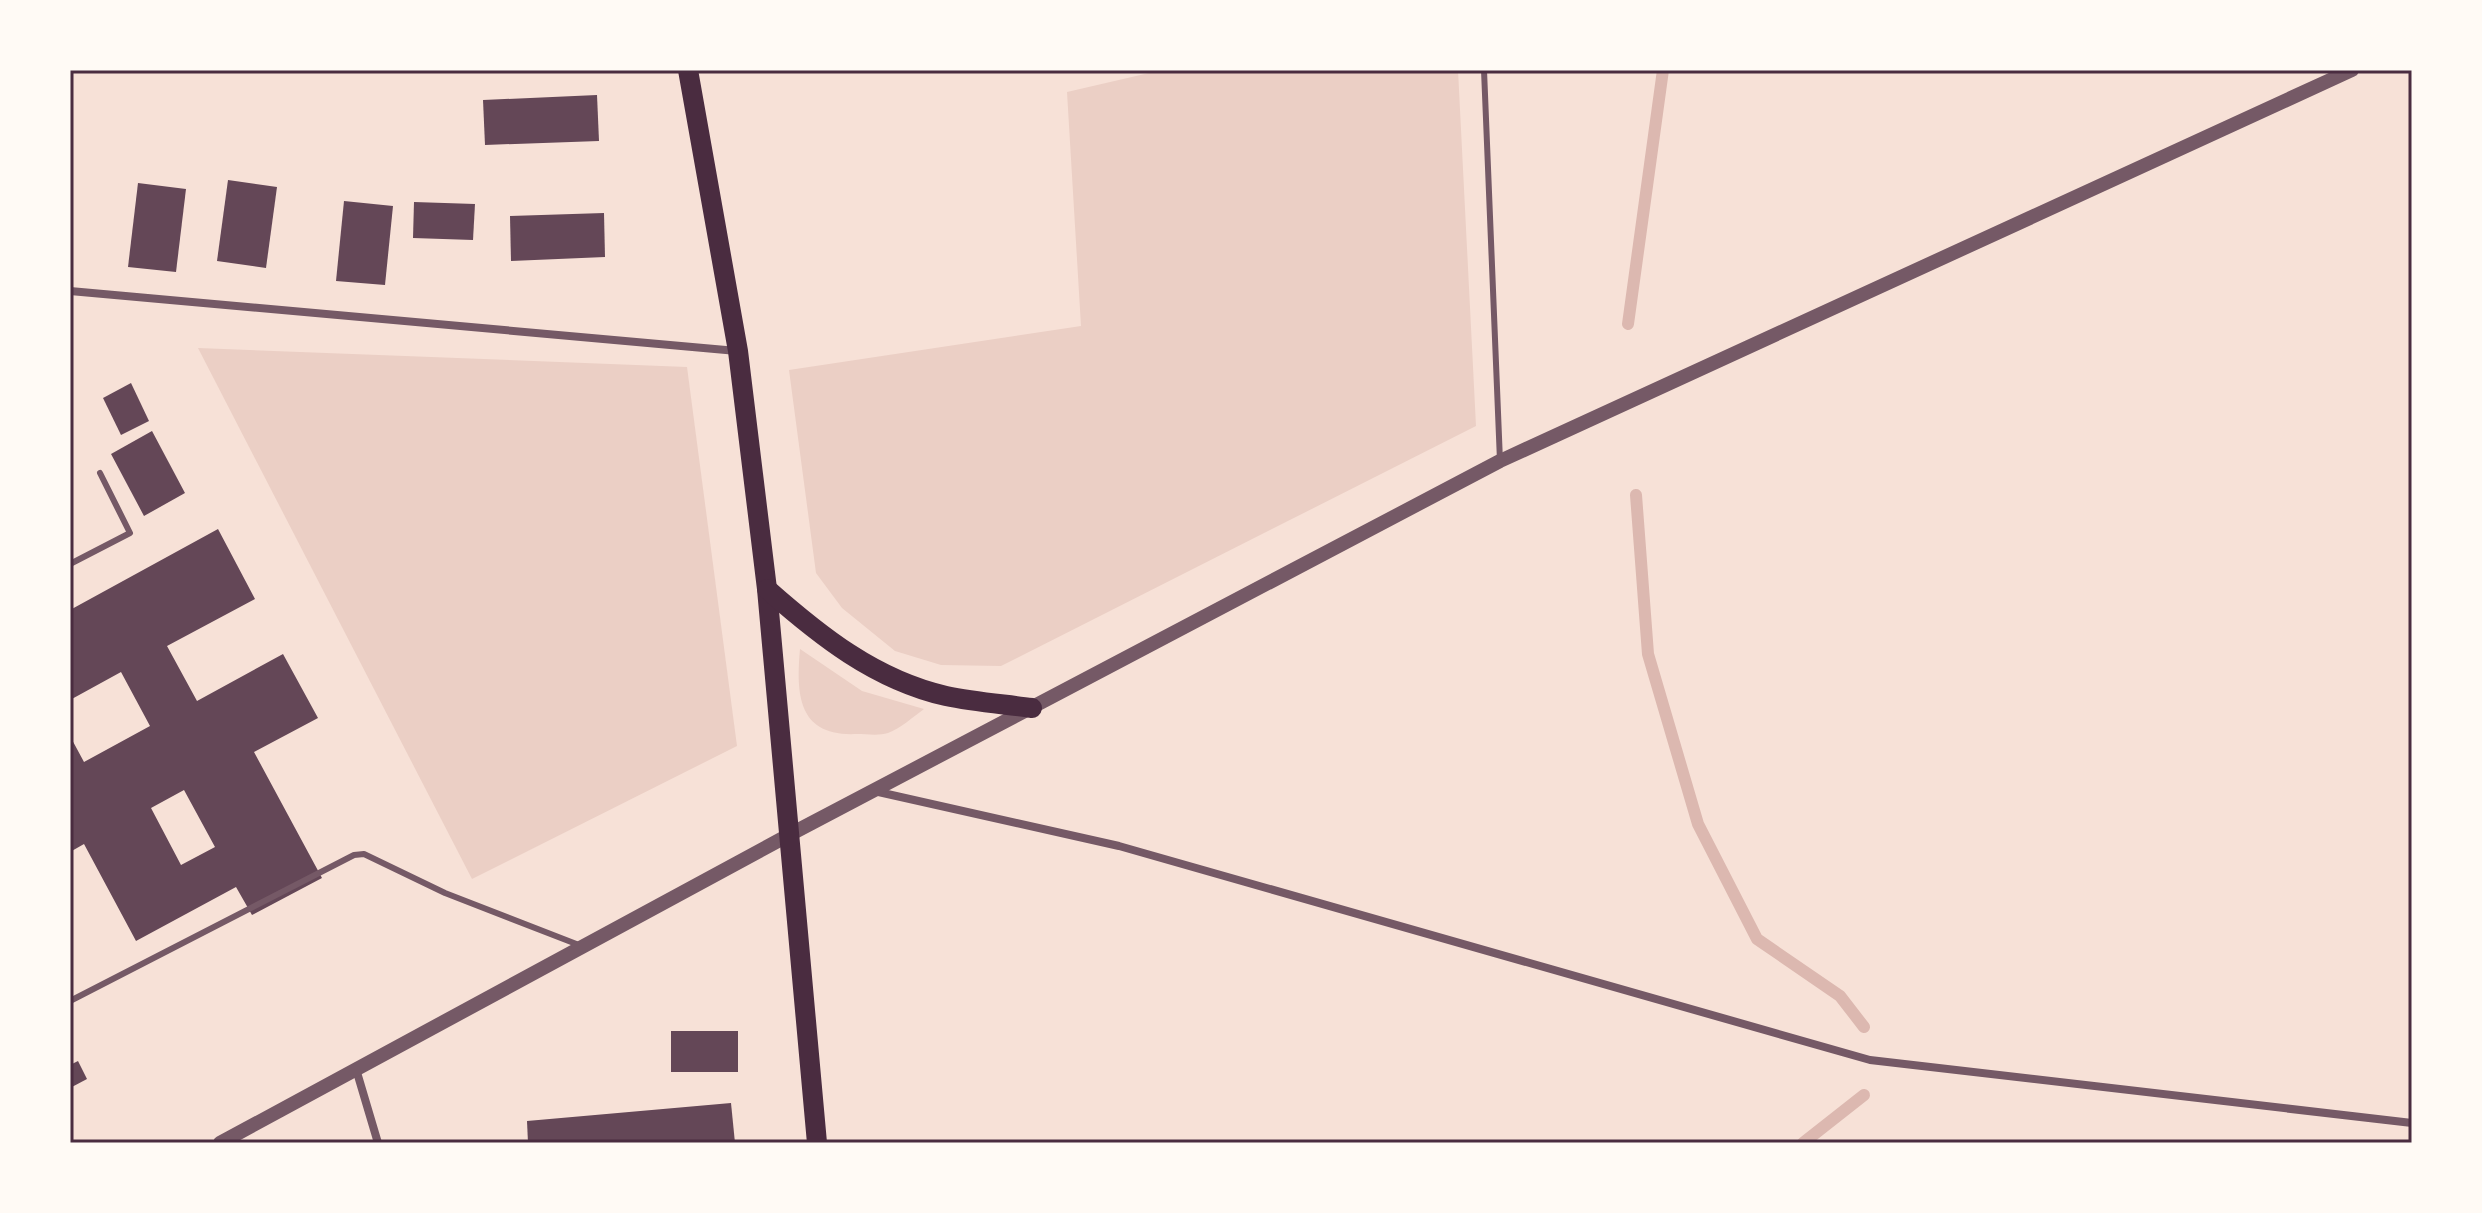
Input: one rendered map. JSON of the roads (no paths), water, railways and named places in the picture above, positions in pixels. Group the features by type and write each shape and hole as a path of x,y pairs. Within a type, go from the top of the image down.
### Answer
{"main road":[{"path":"688,70 738,351 767,589 817,1143"},
{"path":"767,589 817,633 875,670 944,695 1032,708"}],"street":[{"path":"220,1143 787,836 1500,461 2352,70"},
{"path":"70,291 738,351"},
{"path":"874,791 1119,846 1870,1060 2412,1123"},
{"path":"356,1069 378,1143"}],"lane":[{"path":"1484,70 1500,461"},
{"path":"70,564 130,533 100,473"},
{"path":"70,1001 354,855 364,854 445,893 582,947"}],"waterway":[{"path":"1628,324 1663,70"},
{"path":"1636,495 1648,654 1698,824 1757,939 1840,996 1864,1027"},
{"path":"1803,1143 1864,1095"}]}
